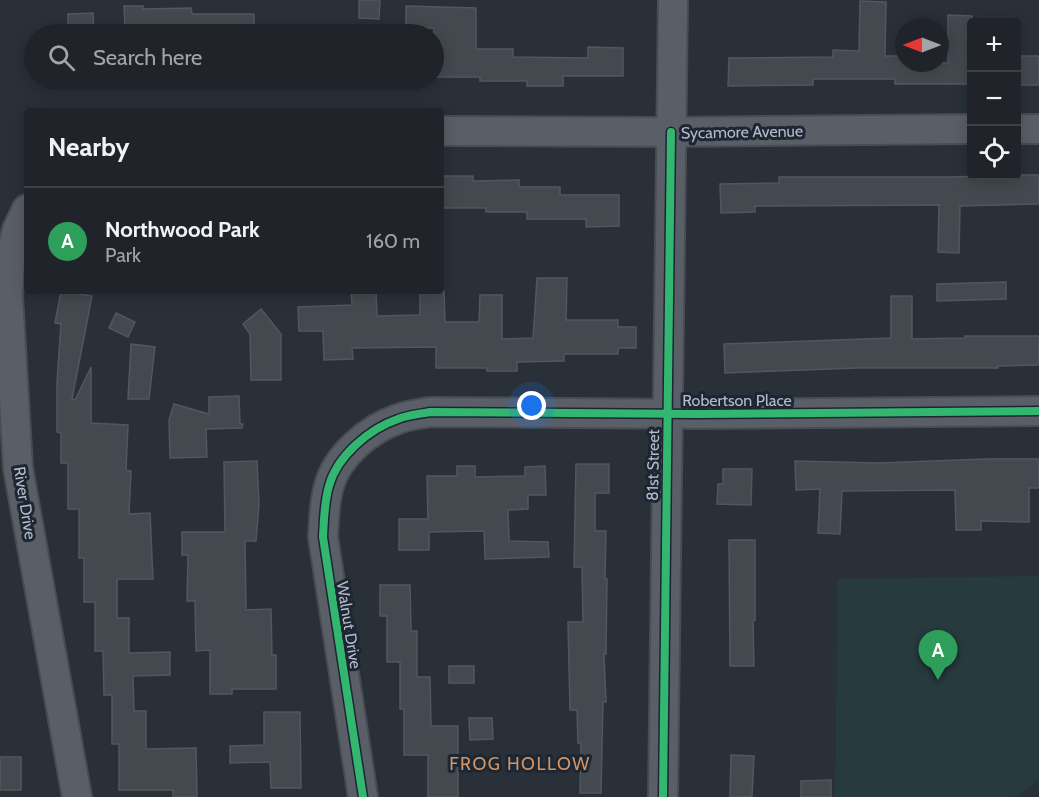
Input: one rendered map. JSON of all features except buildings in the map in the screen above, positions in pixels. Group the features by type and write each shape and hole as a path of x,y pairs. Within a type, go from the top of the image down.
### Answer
{"street":[{"name":"81st Street","path":"663,797 673,0"},
{"name":"Sycamore Avenue","path":"444,131 671,132 967,129"},
{"path":"1021,129 1039,129"},
{"name":"River Drive","path":"24,215 17,230 10,261 8,296 18,468 77,797"},
{"name":"Robertson Place","path":"342,460 367,436 397,419 430,412 667,414 1039,411"},
{"name":"Walnut Drive","path":"342,460 329,484 324,510 323,537 363,797"}],"green space":[{"path":"1039,576 1039,780 1014,797 835,797 838,579"}],"cycle path":[{"path":"663,797 671,132"},
{"path":"363,797 323,537 326,499 333,475 347,454 376,429 402,418 430,412 697,414 1039,411"}],"place":[{"name":"Northwood Park","path":"938,680"}],"district":[{"name":"FROG HOLLOW","path":"520,764"}]}
